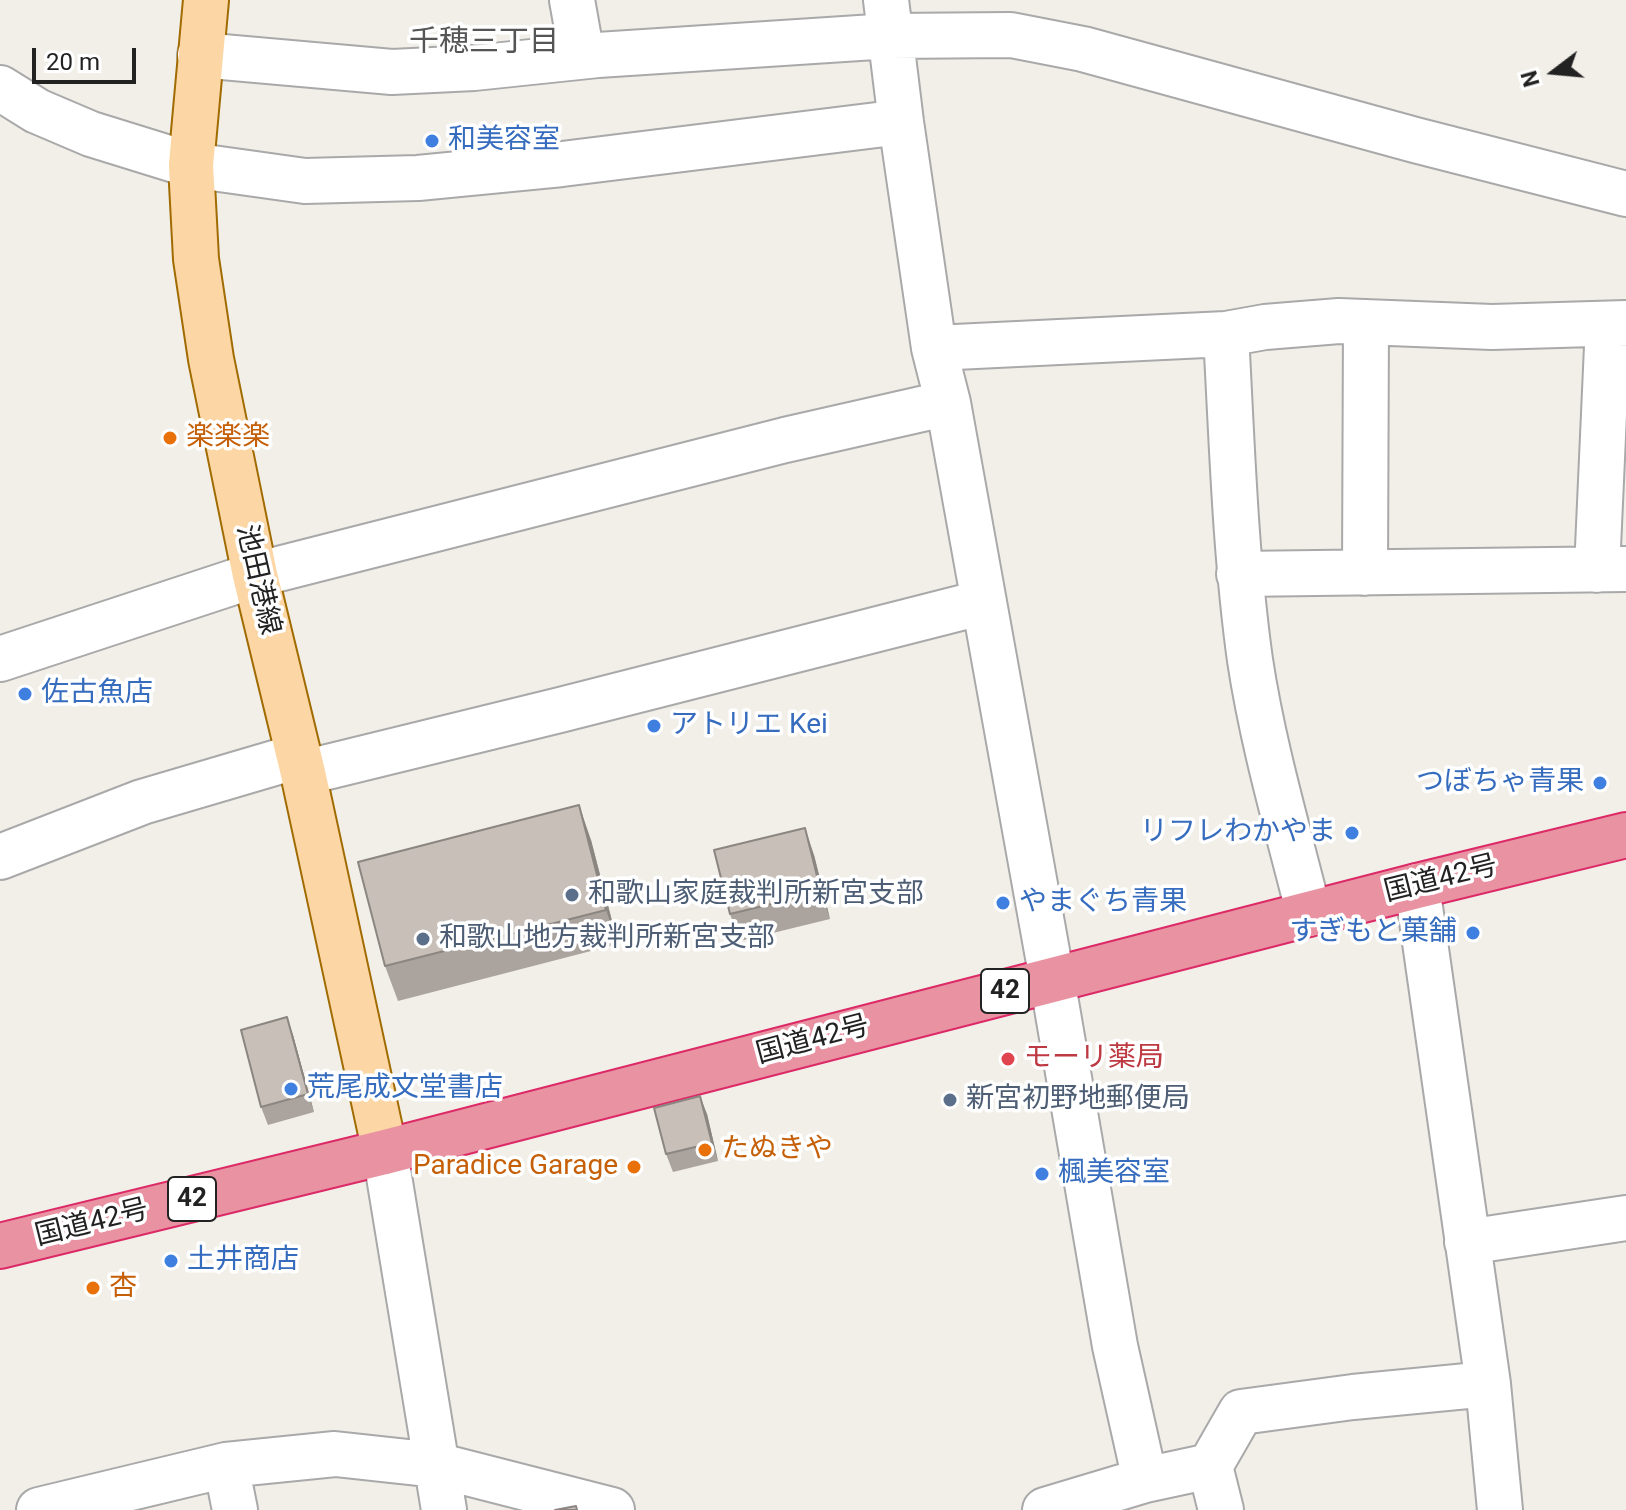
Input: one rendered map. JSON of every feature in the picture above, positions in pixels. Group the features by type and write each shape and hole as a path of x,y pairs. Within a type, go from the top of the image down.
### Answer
{"highway":[{"name":"国道42号","path":"0,1246 385,1152 1052,979 1626,835"}],"main road":[{"name":"池田港線","path":"206,0 191,165 196,259 211,359 255,575 301,764 385,1152"}],"street":[{"path":"572,0 582,56"},
{"path":"200,55 392,72 474,68 888,18 1011,35 1083,49 1626,194"},
{"path":"888,18 934,348 948,403 1115,1346 1145,1480"},
{"path":"0,88 37,111 91,134 191,165 305,181 418,178 901,122"},
{"path":"934,348 1226,334 1265,327 1339,321 1492,327 1617,323 1612,570 1239,574"},
{"path":"1365,573 1366,322"},
{"path":"1226,334 1239,574 1250,661 1261,724 1309,914"},
{"path":"0,659 255,575 785,440 948,403"},
{"path":"0,857 142,802 301,764 560,710 984,602"},
{"path":"1417,886 1488,1384 1500,1510"},
{"path":"385,1152 444,1510"},
{"path":"1467,1242 1626,1218"},
{"path":"1221,1510 1210,1466 1241,1412 1488,1384"},
{"path":"47,1509 226,1465 335,1454 436,1465 612,1510"},
{"path":"226,1465 235,1510"},
{"path":"1045,1510 1145,1480 1210,1466"}],"building":[{"path":"579,805 606,910 385,966 358,862"},
{"path":"805,828 821,892 730,914 714,850"},
{"path":"287,1017 308,1094 261,1107 241,1030"},
{"path":"700,1096 712,1143 666,1154 654,1108"},
{"path":"576,1506 577,1510 555,1510"}],"place":[{"name":"和美容室","path":"432,141"},
{"name":"楽楽楽","path":"170,438"},
{"name":"佐古魚店","path":"25,694"},
{"name":"アトリエ Kei","path":"654,726"},
{"name":"つぼちゃ青果","path":"1600,783"},
{"name":"リフレわかやま","path":"1352,833"},
{"name":"和歌山家庭裁判所新宮支部","path":"572,895"},
{"name":"やまぐち青果","path":"1003,903"},
{"name":"すぎもと菓舗","path":"1473,933"},
{"name":"和歌山地方裁判所新宮支部","path":"423,939"},
{"name":"モーリ薬局","path":"1008,1059"},
{"name":"荒尾成文堂書店","path":"291,1089"},
{"name":"新宮初野地郵便局","path":"950,1100"},
{"name":"たぬきや","path":"705,1150"},
{"name":"Paradice Garage","path":"634,1167"},
{"name":"楓美容室","path":"1042,1174"},
{"name":"土井商店","path":"171,1261"},
{"name":"杏","path":"93,1288"}],"district":[{"name":"千穂三丁目","path":"484,43"}]}
